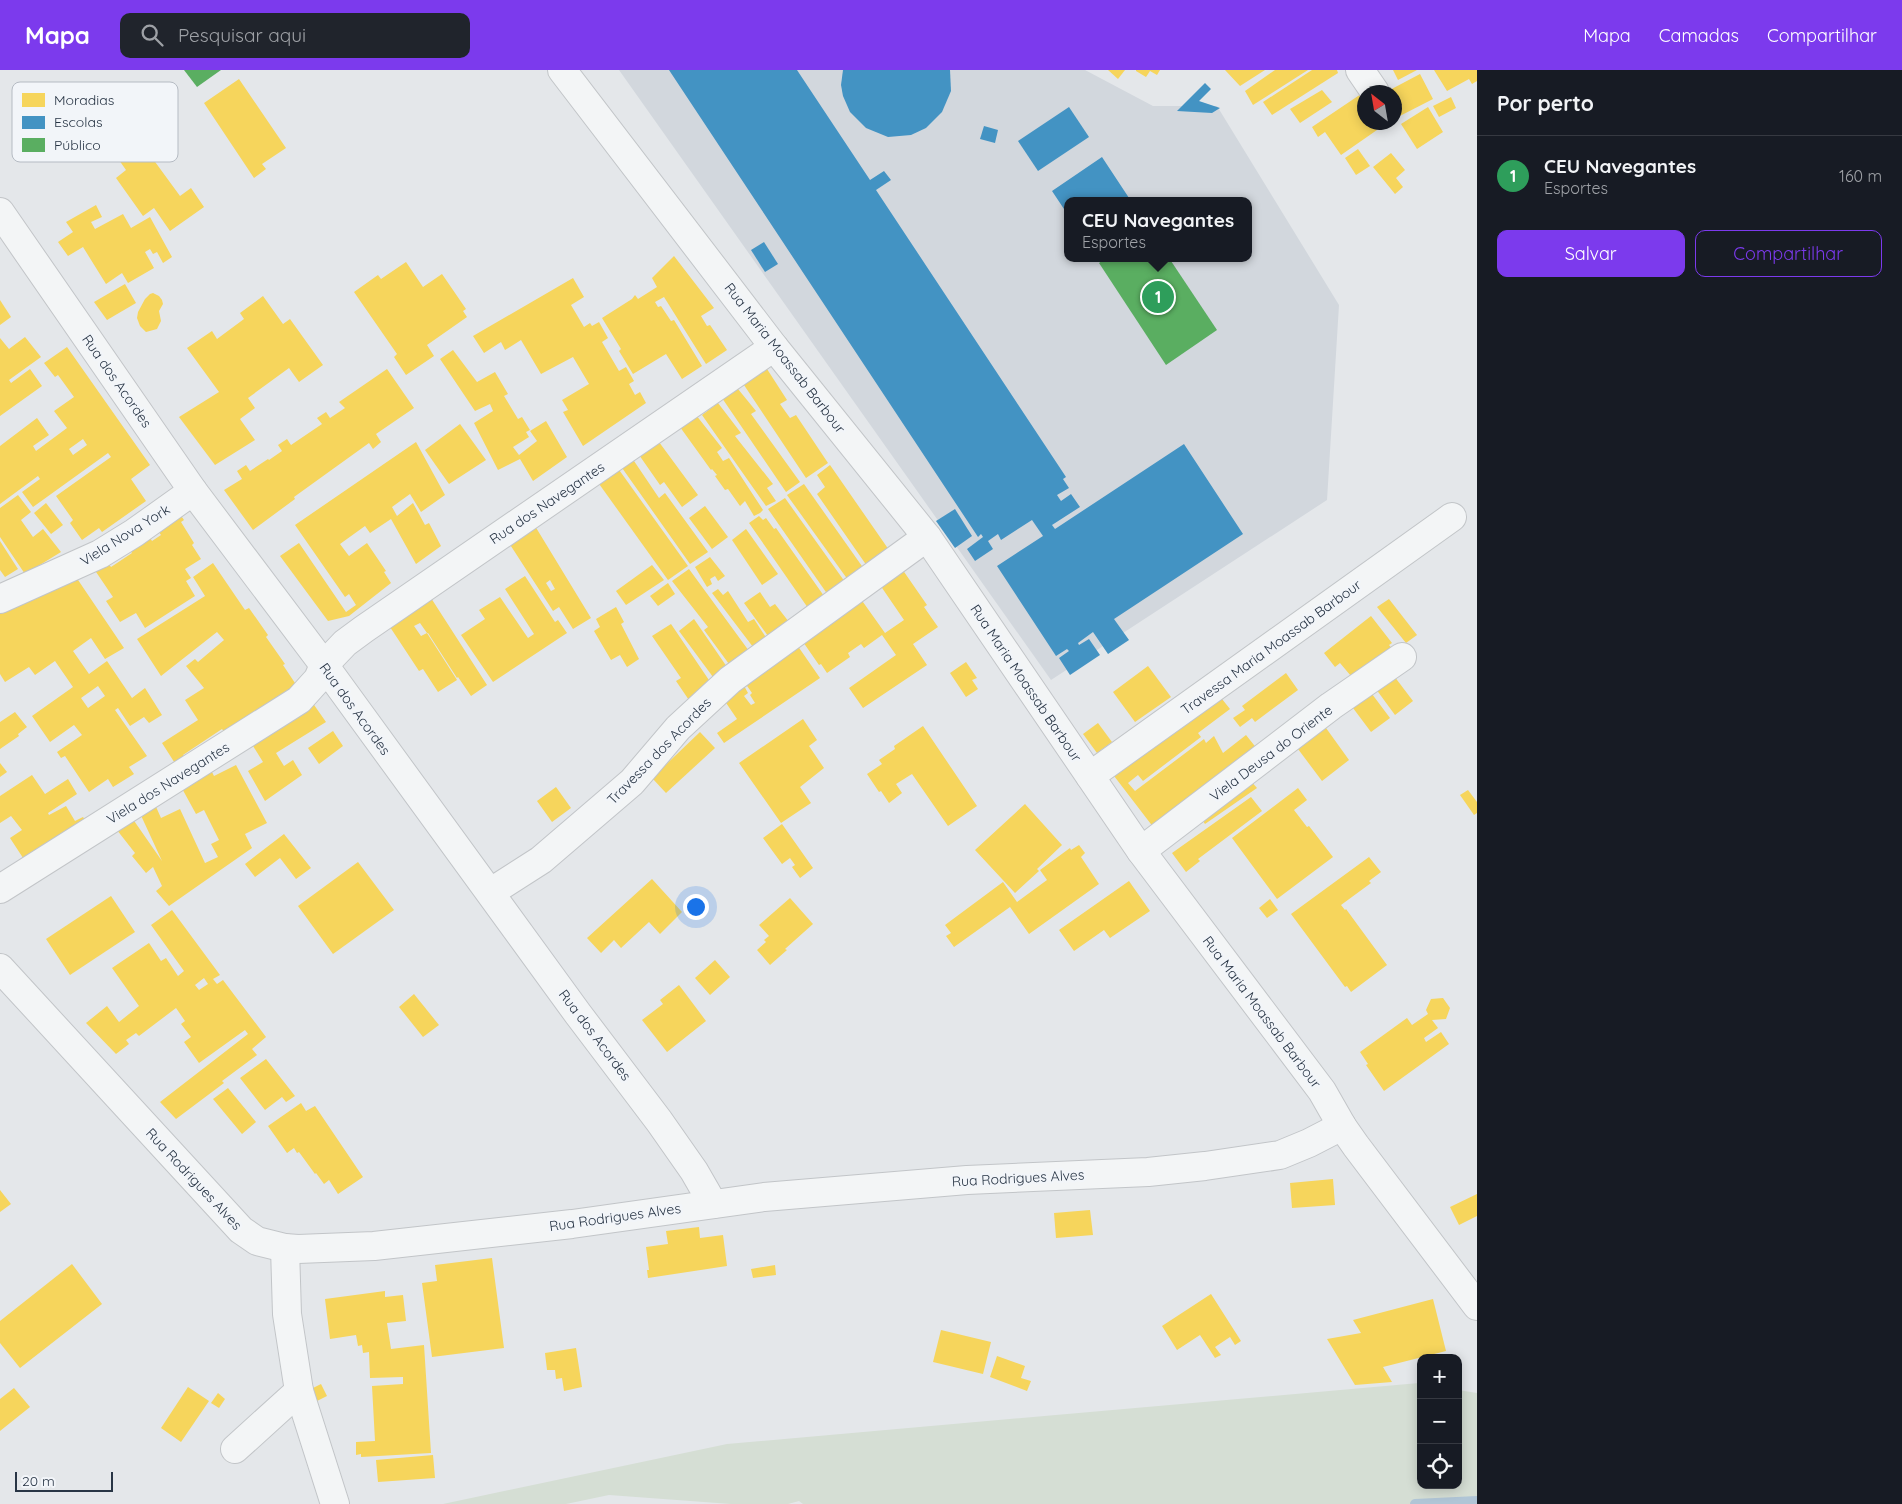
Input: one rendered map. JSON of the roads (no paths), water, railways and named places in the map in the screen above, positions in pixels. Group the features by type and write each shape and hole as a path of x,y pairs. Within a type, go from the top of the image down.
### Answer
{"street":[{"name":"Rua Maria Moassab Barbour","path":"562,70 774,347 927,537 1141,850 1322,1091 1342,1126 1477,1306"},
{"name":"Rua dos Acordes","path":"0,212 193,491 324,665 578,1014 659,1121 694,1171 713,1204"},
{"name":"Rua dos Navegantes","path":"324,665 345,643 364,629 774,347"},
{"name":"Viela Nova York","path":"0,599 100,554 134,534 193,491"},
{"name":"Travessa Maria Moassab Barbour","path":"1090,776 1452,517"},
{"name":"Travessa dos Acordes","path":"491,892 541,860 632,782 678,728 730,680 927,537"},
{"name":"Viela Deusa do Oriente","path":"1141,850 1331,706 1402,657"},
{"name":"Viela dos Navegantes","path":"0,889 299,700 318,679 324,665"},
{"name":"Rua Rodrigues Alves","path":"0,968 241,1230 257,1241 285,1248 374,1246 572,1224 764,1197 967,1180 1148,1172 1205,1166 1280,1155 1342,1126"},
{"path":"285,1248 287,1314 299,1391 335,1504"},
{"path":"235,1449 299,1391"}],"waterway":[{"path":"1415,1504 1477,1501"}],"place":[{"name":"CEU Navegantes","path":"1158,297"}]}
